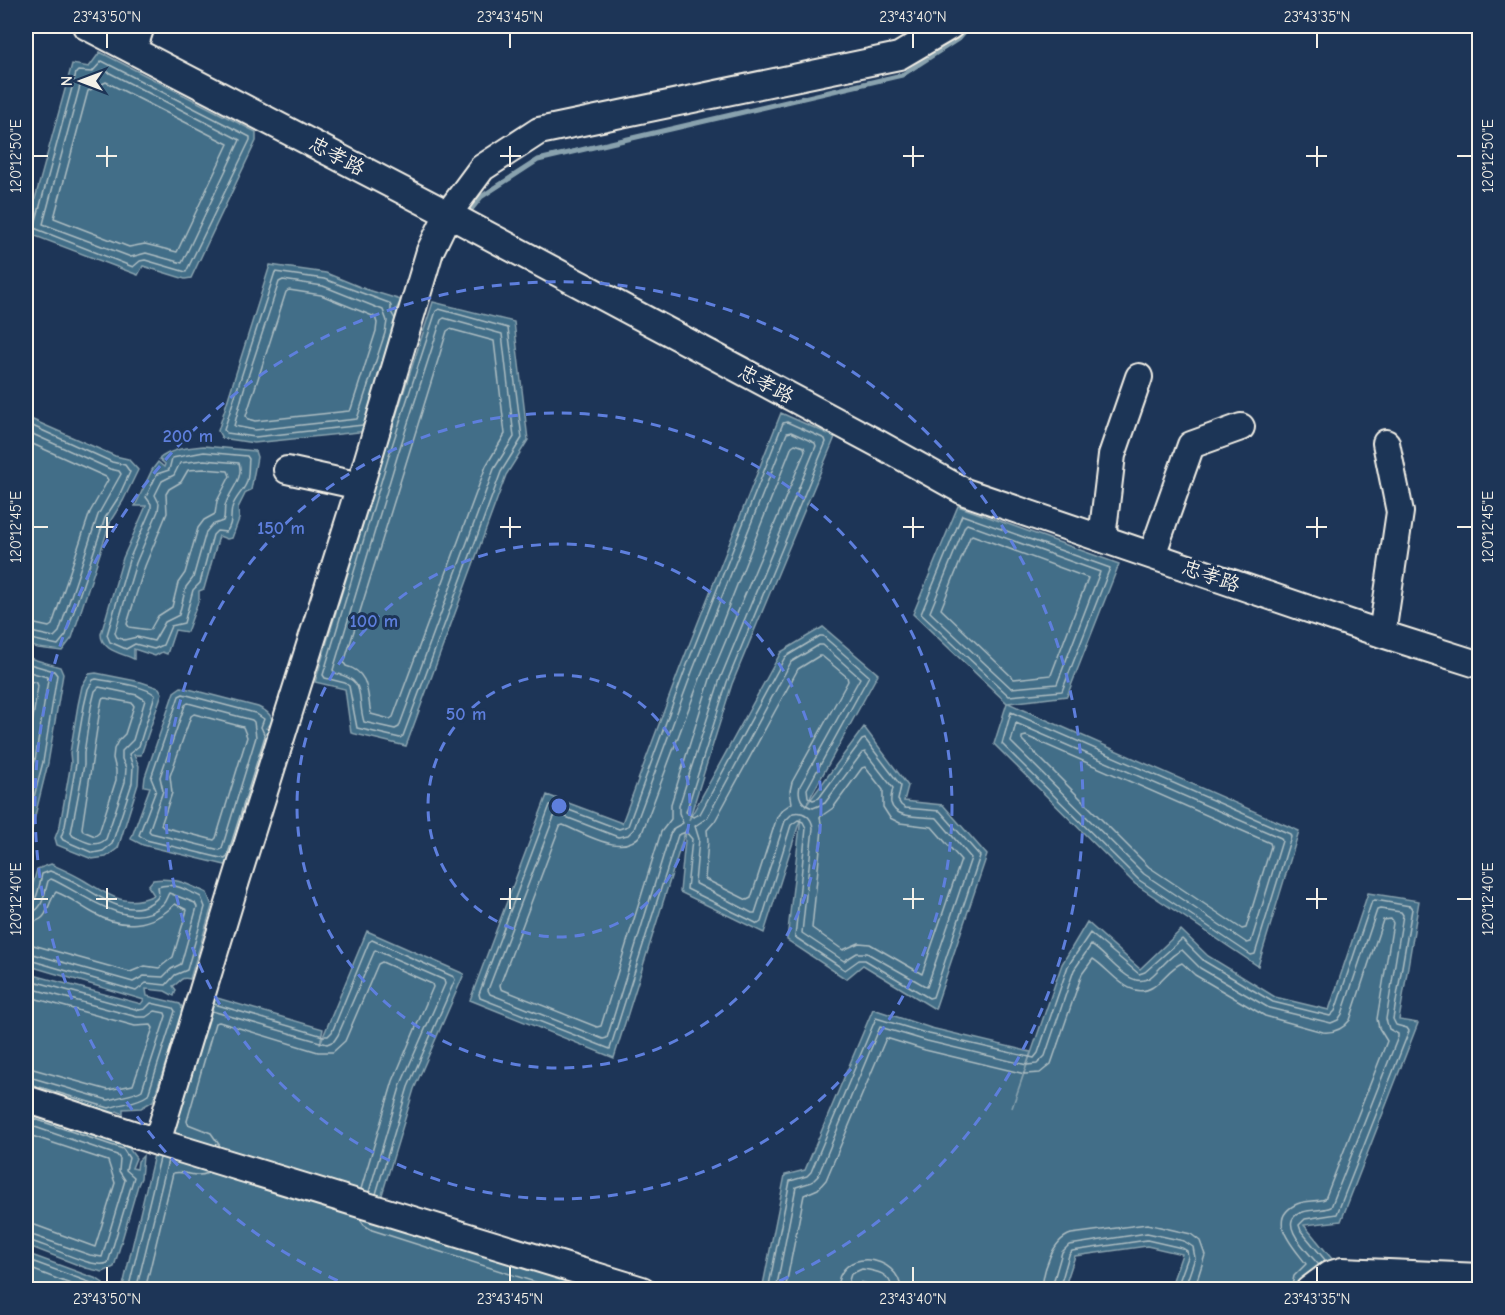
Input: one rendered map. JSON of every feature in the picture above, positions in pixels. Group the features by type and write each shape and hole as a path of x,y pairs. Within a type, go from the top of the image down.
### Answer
{"street":[{"name":"忠孝路","path":"86,26 448,214 965,492 1479,665"},
{"path":"133,50 141,26"},
{"path":"157,1142 360,486 430,251 448,214 482,168 539,130 899,56 950,26"},
{"path":"1102,538 1112,455 1139,378"},
{"path":"1152,555 1191,445 1241,427"},
{"path":"1382,634 1400,512 1386,443"},
{"path":"287,470 360,486"},
{"path":"26,1099 157,1142 642,1290"},
{"path":"1309,1290 1329,1275 1342,1271 1479,1277"}],"water":[{"path":"100,52 256,132 256,141 191,278 185,279 143,266 138,275 30,234 27,228 72,64 89,67"},
{"path":"270,265 326,273 365,289 401,300 396,310 398,313 368,431 254,443 222,438 218,431"},
{"path":"433,302 514,322 528,440 506,475 406,746 351,733 345,689 315,682 385,450"},
{"path":"781,413 835,437 732,684 689,820 781,652 823,627 878,674 805,807 864,727 908,786 904,801 943,805 987,855 935,1009 863,965 846,979 787,940 801,817 764,933 680,892 686,829 614,1058 470,1000 547,795 622,823 680,668"},
{"path":"26,417 115,456 128,459 138,470 111,520 72,638 62,651 26,644"},
{"path":"204,446 255,451 257,457 251,490 246,492 238,508 239,519 232,538 219,536 204,589 199,591 199,599 187,632 175,630 167,654 162,652 155,656 134,649 134,659 104,644 101,634 123,558 146,506 135,506 152,470 158,462 164,467 165,464 159,459 175,451"},
{"path":"958,506 1119,564 1067,696 1008,703 1299,831 1258,966 1135,884 994,744 1007,703 913,614"},
{"path":"26,657 60,667 63,674 48,763 29,840 26,839"},
{"path":"96,673 141,682 159,688 162,693 141,755 134,755 139,766 138,784 118,848 106,857 92,859 57,845 55,838 60,825 82,686 89,674"},
{"path":"181,687 258,707 271,716 273,722 266,728 270,729 274,726 232,862 225,865 143,845 131,839 150,787 144,786 145,777 174,692"},
{"path":"51,864 118,899 135,901 144,899 154,895 148,886 153,880 168,880 181,882 207,893 212,906 190,979 182,979 173,986 176,990 174,996 165,991 146,989 147,996 180,1004 181,1017 153,1101 141,1108 123,1109 123,1114 117,1111 111,1115 26,1088 26,973 141,1004 144,1000 26,965 26,910 37,869"},
{"path":"1368,893 1419,901 1399,1020 1418,1023 1341,1221 1304,1225 1342,1271 1479,1289 1170,1289 1182,1254 1147,1246 1075,1256 1064,1289 888,1290 861,1282 859,1289 762,1290 785,1175 805,1170 873,1009 931,1028 1031,1052 1012,1108 1062,964 1087,922 1140,969 1181,930 1208,956 1275,997 1329,1010"},
{"path":"367,931 464,974 414,1089 378,1208 624,1289 122,1290 158,1138 200,993 323,1029 320,1044"},
{"path":"26,1110 134,1146 130,1150 136,1158 132,1168 137,1169 138,1161 143,1156 141,1178 114,1267 103,1272 86,1268 26,1245"},
{"path":"26,1253 97,1279 103,1283 101,1289 26,1289"}],"waterway":[{"path":"466,216 481,197 538,160 902,75 958,39 969,26"}]}
